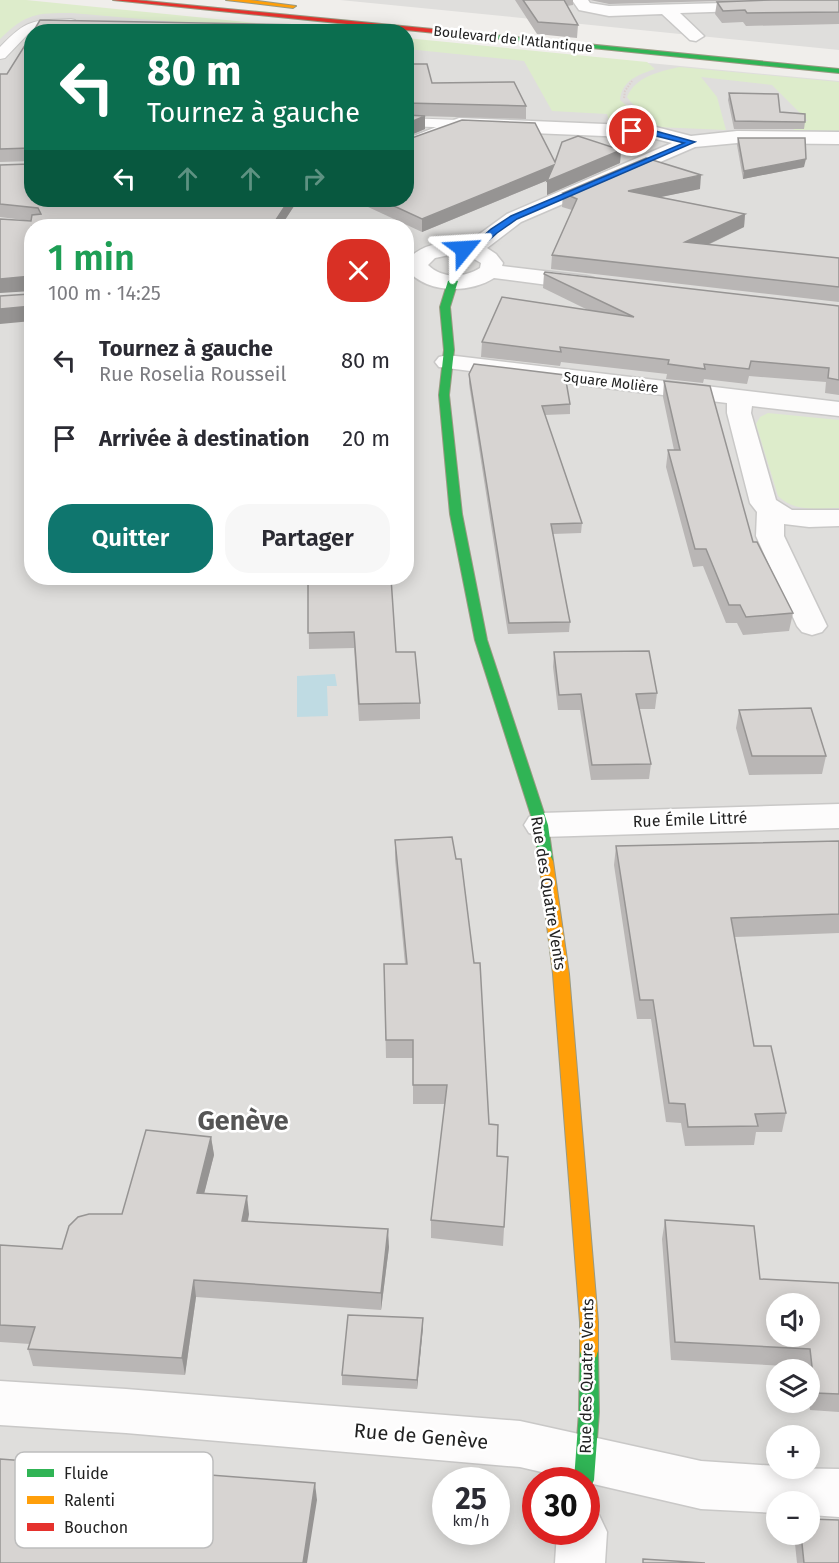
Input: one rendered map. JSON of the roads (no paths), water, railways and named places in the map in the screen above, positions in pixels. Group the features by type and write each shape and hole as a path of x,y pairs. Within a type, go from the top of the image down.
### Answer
{"main road":[{"name":"Boulevard de l'Atlantique","path":"116,0 362,24"},
{"name":"Boulevard de l'Atlantique","path":"229,0 839,61"},
{"path":"294,6 397,13"},
{"name":"Boulevard de l'Atlantique","path":"414,29 839,71"},
{"path":"674,34 702,37"},
{"name":"Rue des Quatre Vents","path":"453,281 445,307 449,350 444,395 456,514 481,640 541,825 561,974 590,1322 589,1412 584,1467"}],"street":[{"path":"580,0 585,7 599,10 666,9 733,3 839,3"},
{"path":"666,9 702,37"},
{"path":"414,143 459,124 652,132 691,142"},
{"path":"472,250 514,218 691,142 737,137 839,138"},
{"path":"454,248 472,250 490,259 492,267 490,271 480,278 453,281 434,279 415,262 454,248"},
{"path":"490,271 608,286"},
{"name":"Square Molière","path":"447,362 839,409"},
{"path":"740,398 739,413 763,503 771,512 809,519 839,518"},
{"path":"771,512 770,536 812,626"},
{"name":"Rue Émile Littré","path":"541,825 839,816"},
{"name":"Rue de Genève","path":"0,1403 520,1444 577,1467"},
{"name":"Rue de Genève","path":"600,1472 701,1485 839,1493"},
{"path":"580,1563 581,1545"}],"lane":[{"path":"0,55 24,30"},
{"path":"414,122 459,124"}],"water":[{"path":"335,674 337,686 327,686 328,716 297,717 297,676"}],"district":[{"name":"Genève","path":"243,1121"}]}
